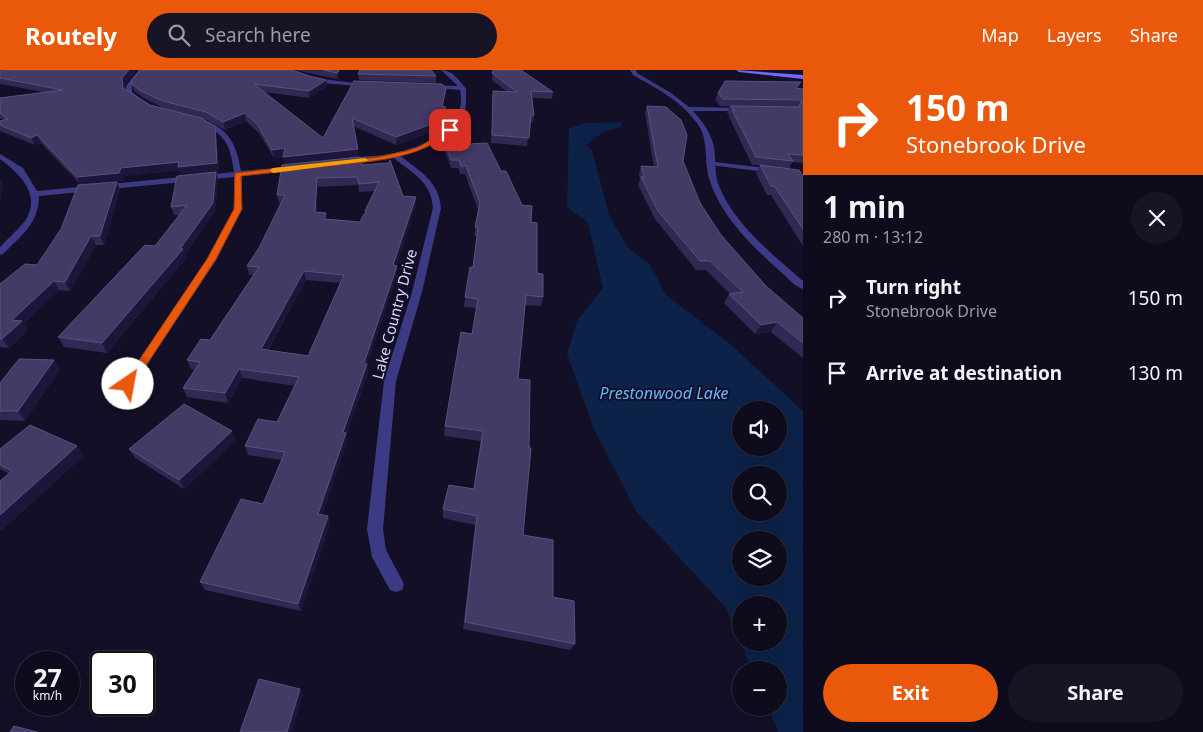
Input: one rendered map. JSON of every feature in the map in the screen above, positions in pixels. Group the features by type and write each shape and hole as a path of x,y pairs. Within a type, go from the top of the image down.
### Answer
{"main road":[{"path":"739,70 803,77"},
{"path":"778,70 803,74"}],"street":[{"path":"142,70 132,80 129,92 146,104"},
{"path":"280,70 329,83 376,86"},
{"path":"340,163 395,155 421,148 442,136 458,123 464,102 463,88 457,80 444,70"},
{"path":"633,70 635,74 666,92 688,109 699,122 710,144 710,169 717,191 737,221 769,257 803,286"},
{"path":"424,87 463,88"},
{"path":"688,109 756,109"},
{"path":"118,400 212,259 238,209 238,174 235,154 229,140 217,128 193,120"},
{"name":"Lake Country Drive","path":"395,155 428,182 436,195 437,208 417,292 390,381 375,529 378,552 396,584"},
{"path":"0,156 20,170 35,194 35,210 28,224 0,252"},
{"path":"710,163 790,173 803,177"},
{"path":"35,194 303,167"}],"water":[{"name":"Prestonwood Lake","path":"621,122 621,127 603,132 586,145 592,150 609,215 628,248 650,265 666,295 729,343 803,411 803,732 778,732 771,716 787,716 787,661 748,661 744,651 787,651 787,596 732,596 732,622 726,608 636,511 594,429 567,354 577,321 603,288 588,223 567,207 569,128 586,123"}],"building":[{"path":"3,70 129,70 122,78 123,88 150,105 201,118 215,126 217,163 178,167 179,162 121,168 119,173 77,177 37,135 31,138 0,125 0,121 8,119 0,113 0,98 63,90 0,78 0,72"},
{"path":"140,70 292,70 326,80 309,91 254,84 323,138 354,81 442,84 446,89 442,106 446,107 437,122 396,137 352,118 358,149 283,157 285,148 272,150 258,125 245,113 223,122 206,112 163,101 141,91 132,84 132,80"},
{"path":"324,70 338,70 339,71 337,73"},
{"path":"360,70 431,70 436,76 358,74"},
{"path":"493,70 521,70 553,92 531,91 534,115 531,115 529,138 492,135 493,91 517,92 492,73"},
{"path":"725,81 801,82 796,88 803,89 803,155 788,154 793,161 756,157 732,110 735,110 730,106 799,107 802,100 723,99 718,93"},
{"path":"647,106 666,107 681,120 687,135 683,161 700,203 721,235 766,286 803,318 803,343 777,322 761,325 729,294 743,292 710,261 700,261 658,211 641,177 644,177 641,166 658,167"},
{"path":"441,133 468,144 487,143 501,171 506,171 522,205 532,206 531,222 537,223 537,273 543,274 543,297 526,295 518,379 530,380 529,448 531,448 523,535 553,540 553,597 574,601 575,644 465,622 477,516 443,509 449,485 474,489 483,431 445,426 461,332 472,334 478,299 465,297 470,267 473,267 478,227 475,227 480,203 466,166 461,166 459,160 451,160"},
{"path":"360,157 362,165 389,163 390,160 403,196 416,197 393,265 397,266 364,363 367,364 343,432 346,433 318,514 328,516 298,604 200,582 241,499 263,504 285,452 245,446 258,419 277,422 299,377 239,369 225,393 183,388 200,362 187,360 201,339 210,340 259,267 247,266 259,248 285,195 277,195 282,165","holes":["357,177 359,184 379,182 365,211 366,214 364,214 360,222 324,219 326,213 315,212 317,178","304,271 344,275 308,356 261,349"]},
{"path":"760,165 799,170 803,176 803,229 775,187 771,186"},
{"path":"216,172 213,203 180,249 183,249 102,343 58,337 145,245 155,246 187,205 171,207 177,176"},
{"path":"117,182 100,236 91,236 65,282 54,281 12,320 22,321 0,339 0,284 25,264 37,265 61,229 78,185"},
{"path":"19,359 54,360 18,411 0,411 0,383"},
{"path":"184,404 232,431 179,480 129,449"},
{"path":"30,425 77,446 0,515 0,481 12,471 0,465 0,449"},
{"path":"259,679 300,689 287,732 240,732"},
{"path":"14,726 37,732 10,732"}],"slow traffic":[{"path":"273,170 365,160"}],"route":[{"path":"128,384 212,259 238,209 238,174 378,158 408,152 421,148 450,130"}]}
